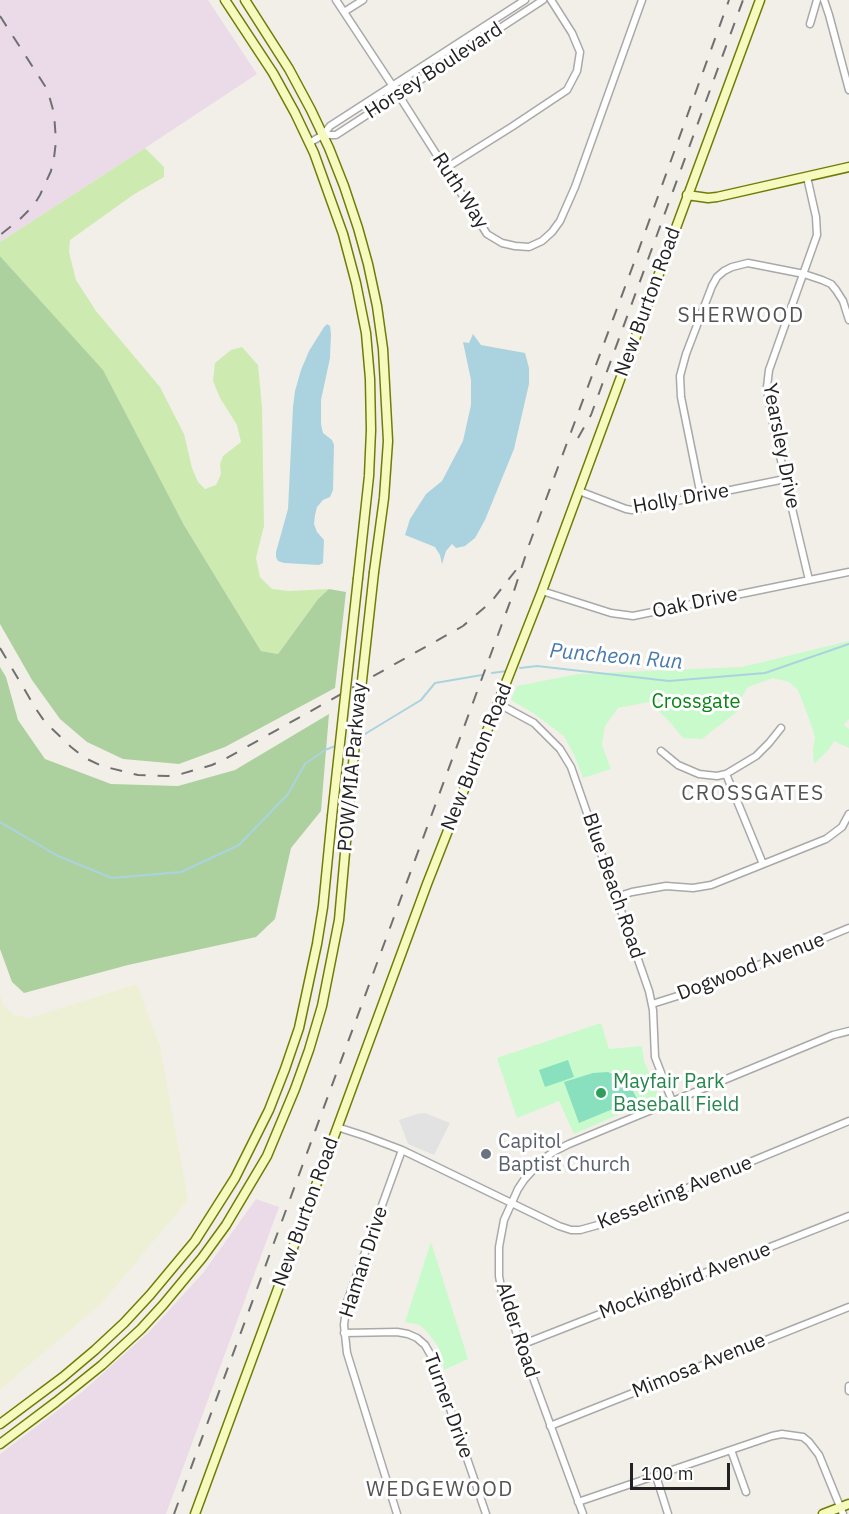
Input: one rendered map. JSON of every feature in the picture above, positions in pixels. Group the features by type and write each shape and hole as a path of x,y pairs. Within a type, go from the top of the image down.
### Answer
{"main road":[{"name":"POW/MIA Parkway","path":"0,1424 63,1377 124,1323 195,1241 236,1178 285,1069 299,1028 317,944 369,476 370,379 366,333 343,234 309,143 273,73 225,0"},
{"name":"POW/MIA Parkway","path":"0,1444 102,1365 141,1329 202,1258 226,1225 267,1156 295,1089 322,1006 339,920 357,718 384,498 388,441 383,349 377,306 358,228 344,186 323,135 289,69 245,0"},
{"name":"New Burton Road","path":"195,1514 427,884 542,591 760,0"},
{"path":"687,195 717,197 849,167"},
{"path":"823,1514 844,1508"}],"street":[{"name":"Ruth Way","path":"336,0 487,234 502,243 529,247 542,241 560,221 575,187 642,0"},
{"path":"344,12 363,0"},
{"name":"Horsey Boulevard","path":"309,143 323,135 330,126 525,0"},
{"name":"Horsey Boulevard","path":"323,135 336,135 543,0"},
{"path":"446,168 567,90 578,71 580,52 572,33 551,0"},
{"path":"810,24 818,0"},
{"path":"824,0 849,90"},
{"name":"Yearsley Drive","path":"807,177 818,226 804,274 767,378 768,396 785,479 809,580"},
{"path":"701,496 681,397 680,376 686,354 717,277 724,271 741,264 755,263 804,274 822,280 836,290 843,301 849,320"},
{"name":"Holly Drive","path":"579,491 632,510 785,479"},
{"name":"Oak Drive","path":"542,591 610,614 628,616 849,572"},
{"name":"Blue Beach Road","path":"499,704 534,723 553,741 566,757 577,781 649,991 652,1004 655,1057 672,1101"},
{"path":"661,751 678,765 699,774 717,776 726,774 756,756 781,728"},
{"path":"726,774 763,864"},
{"path":"616,897 666,886 693,888 711,885 826,839 842,827 849,814"},
{"name":"Dogwood Avenue","path":"652,1004 699,989 849,928"},
{"name":"Alder Road","path":"583,1514 502,1293 499,1276 501,1234 504,1220 524,1180 555,1151 582,1138 833,1035 849,1031"},
{"name":"Kesselring Avenue","path":"337,1127 402,1150 565,1229 580,1230 588,1229 849,1121"},
{"name":"Haman Drive","path":"397,1514 352,1372 344,1333 347,1302 402,1150"},
{"name":"Mockingbird Avenue","path":"521,1345 849,1216"},
{"name":"Mimosa Avenue","path":"550,1426 849,1307"},
{"name":"Turner Drive","path":"344,1333 397,1332 417,1338 425,1345 433,1359 486,1514"},
{"path":"849,1386 849,1391"},
{"path":"578,1502 782,1434 803,1437 809,1442 819,1455 844,1508"},
{"path":"731,1450 746,1492"},
{"path":"656,1476 668,1514"}],"shaded area":[{"path":"0,0 208,0 257,74 0,242"},
{"path":"425,1113 450,1123 434,1155 408,1144 399,1120"},
{"path":"256,1199 279,1207 166,1514 0,1514 0,1454 82,1392 150,1331 203,1273"}],"green space":[{"path":"145,148 164,167 164,177 133,195 70,240 69,252 76,280 96,311 160,387 184,434 192,468 198,482 205,489 216,485 221,474 220,464 223,456 241,442 237,425 220,398 213,381 215,363 231,350 242,347 258,365 262,407 264,526 256,558 260,577 272,589 289,591 329,589 318,599 278,654 261,651 184,525 103,371 0,256 0,242"},
{"path":"0,256 103,370 184,525 261,651 278,654 318,599 329,589 346,592 335,688 225,747 179,764 123,759 87,742 60,719 32,680 0,624"},
{"name":"Crossgate","path":"849,641 849,719 844,725 849,729 849,748 834,741 814,764 815,738 798,690 789,682 773,678 748,687 738,703 739,710 702,739 683,738 649,702 618,708 605,726 602,745 611,769 583,778 564,736 511,700 517,686 578,674 742,667"},
{"path":"0,667 6,677 18,720 45,759 111,784 178,786 235,770 329,714 321,811 291,848 275,919 256,937 128,965 24,993 12,982 0,949"},
{"path":"137,984 160,1046 188,1200 103,1302 0,1390 0,994 3,1004 14,1015 29,1018"},
{"path":"601,1023 609,1049 642,1046 644,1061 657,1091 656,1098 574,1134 559,1101 517,1118 497,1058"},
{"path":"568,1060 574,1077 545,1087 539,1070"},
{"name":"Mayfair Park Baseball Field","path":"608,1072 631,1087 637,1099 579,1123 564,1082 593,1073"},
{"path":"431,1242 468,1359 444,1370 438,1346 427,1332 420,1325 405,1322"}],"water":[{"path":"327,324 330,326 331,334 330,358 321,400 321,424 323,433 332,440 334,445 333,490 330,497 323,500 317,507 314,524 324,540 323,563 319,565 284,563 278,561 276,552 288,509 295,391 309,351"},
{"path":"473,334 481,345 525,353 529,368 529,384 514,449 485,520 475,538 465,546 456,548 452,544 446,551 442,564 435,547 405,535 410,519 426,494 442,481 463,441 471,405 471,380 463,342 469,343"}],"waterway":[{"name":"Puncheon Run","path":"520,668 537,666 669,681 765,673 849,644"},
{"name":"Puncheon Run","path":"492,673 507,671"},
{"name":"Puncheon Run","path":"360,737 421,700 435,683 482,675"},
{"name":"Puncheon Run","path":"0,822 58,856 112,878 181,872 239,845 288,794 305,764 325,750 338,745"}],"railway":[{"path":"174,1514 729,0"},
{"path":"578,438 591,415 743,0"},
{"path":"0,16 45,86 54,113 56,141 51,171 40,195 34,205 0,235"},
{"path":"0,648 45,722 85,758 102,766 138,775 168,776 212,765 225,759 463,626 491,602 516,570"}],"place":[{"name":"Mayfair Park Baseball Field","path":"601,1093"},
{"name":"Capitol Baptist Church","path":"486,1154"}],"district":[{"name":"SHERWOOD","path":"741,316"},
{"name":"CROSSGATES","path":"753,794"},
{"name":"WEDGEWOOD","path":"440,1490"}]}
